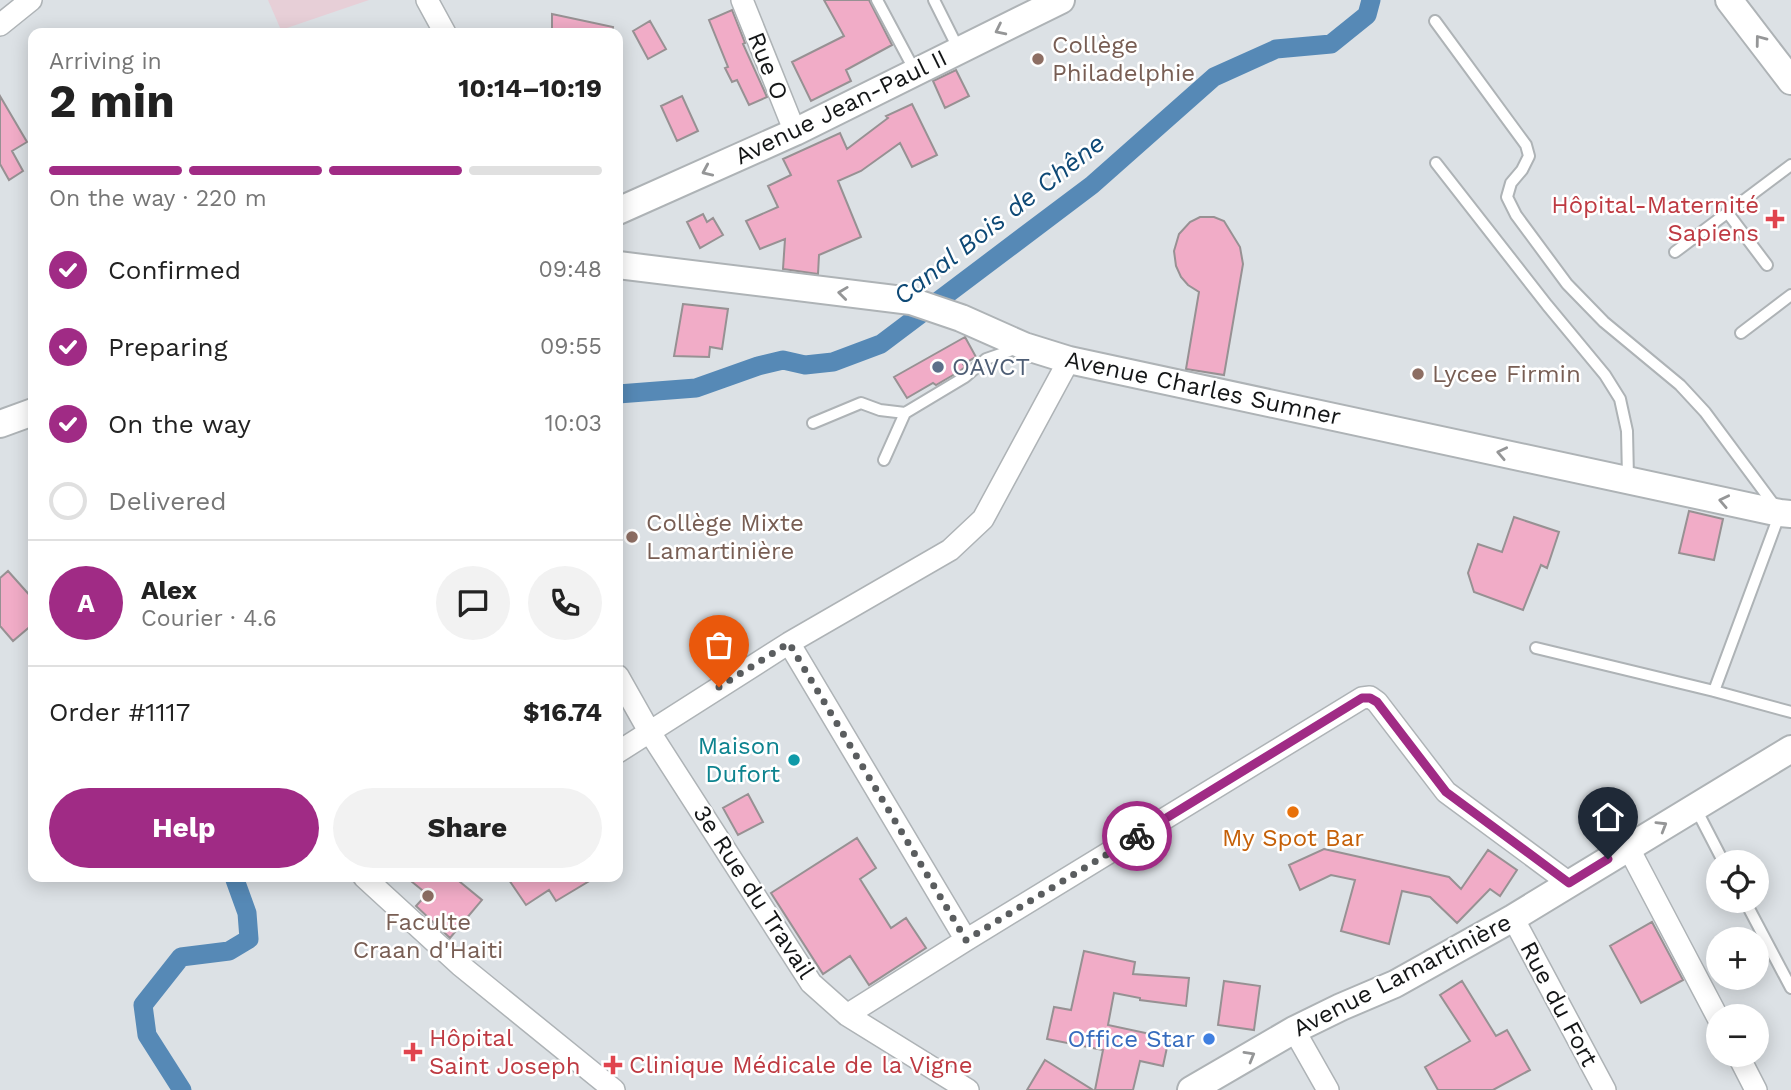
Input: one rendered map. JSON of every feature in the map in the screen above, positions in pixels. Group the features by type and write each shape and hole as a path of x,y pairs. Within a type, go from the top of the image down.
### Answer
{"street":[{"path":"0,25 31,0"},
{"path":"427,0 442,28"},
{"name":"Rue O","path":"742,0 794,132"},
{"name":"Avenue Jean-Paul II","path":"623,209 794,132 1062,0"},
{"path":"1729,0 1791,81"},
{"name":"Avenue Charles Sumner","path":"623,266 911,301 961,318 1024,346 1069,360 1785,513"},
{"path":"623,749 789,643 950,550 983,519 1069,360"},
{"path":"0,424 28,414"},
{"path":"789,643 966,940"},
{"name":"3e Rue du Travail","path":"623,685 649,731 811,983 847,1015 968,1090"},
{"path":"847,1015 1362,698 1377,702 1446,792 1569,883"},
{"name":"Avenue Lamartinière","path":"1191,1090 1294,1030 1395,984 1513,918 1791,749"},
{"path":"1628,847 1711,1004"},
{"path":"369,882 460,965 614,1090"},
{"name":"Rue du Fort","path":"1513,918 1605,1090"},
{"path":"1294,1030 1328,1090"},
{"path":"1744,1067 1756,1090"}],"lane":[{"path":"877,0 916,72"},
{"path":"934,0 959,50"},
{"path":"1435,21 1526,145 1529,156 1511,183 1507,197 1516,215 1567,284 1604,322 1680,385 1705,412 1785,513 1714,691"},
{"path":"1436,163 1605,375 1620,399 1627,431 1628,480"},
{"path":"1675,252 1791,165"},
{"path":"1727,212 1767,265"},
{"path":"1741,333 1791,295"},
{"path":"884,460 905,413 965,377 986,359 1024,346"},
{"path":"813,422 861,403 880,410 905,413"},
{"path":"1536,648 1791,712"},
{"path":"1695,807 1717,850"},
{"path":"1751,913 1791,988"}],"shaded area":[{"path":"268,0 369,0 287,28 280,28"}],"building":[{"path":"824,0 869,0 892,45 846,70 851,81 811,101 792,62 844,36"},
{"path":"732,10 745,43 743,44 767,97 749,105 737,80 732,82 725,68 728,67 709,20"},
{"path":"552,14 613,27 613,28 552,28"},
{"path":"650,21 666,49 648,59 633,31"},
{"path":"956,70 969,96 945,108 933,81"},
{"path":"0,96 27,142 12,151 23,171 9,180 0,164"},
{"path":"682,96 698,131 677,141 661,106"},
{"path":"912,104 937,155 912,167 900,143 861,171 838,181 861,237 819,255 818,274 783,269 785,239 760,249 746,221 778,207 768,186 791,175 783,159 840,133 847,149 888,118 886,116"},
{"path":"703,214 707,222 713,218 723,235 700,248 687,222"},
{"path":"1200,217 1214,217 1224,221 1240,247 1243,264 1224,375 1186,369 1199,292 1181,277 1174,251 1179,234 1190,222"},
{"path":"683,304 728,309 722,349 710,347 709,357 674,356"},
{"name":"OAVCT","path":"965,337 976,357 963,364 965,367 960,371 907,398 894,377"},
{"path":"1689,511 1723,519 1714,560 1679,553"},
{"path":"1514,517 1559,532 1547,568 1541,565 1523,610 1474,592 1468,573 1478,544 1502,552"},
{"path":"8,571 28,593 28,628 13,641 0,626 0,578"},
{"path":"748,794 763,822 738,835 723,808"},
{"path":"857,838 876,868 860,879 891,928 906,918 926,948 869,985 850,956 823,974 771,893"},
{"path":"1324,849 1449,877 1461,889 1488,850 1517,870 1500,896 1490,889 1457,923 1430,897 1402,891 1389,944 1341,931 1355,880 1331,875 1300,890 1289,865"},
{"path":"412,882 460,882 482,900 450,938 416,906 427,894"},
{"path":"510,882 588,882 556,901 549,890 526,905"},
{"path":"1652,922 1683,980 1641,1003 1610,946"},
{"path":"1084,951 1135,962 1133,974 1189,978 1186,1006 1140,1000 1114,993 1108,1025 1169,1038 1163,1066 1140,1061 1133,1090 1095,1090 1103,1050 1047,1039 1054,1007 1071,1010"},
{"path":"1224,981 1260,986 1254,1030 1218,1025"},
{"path":"1462,981 1496,1036 1507,1030 1530,1070 1493,1090 1438,1090 1425,1067 1470,1041 1440,995"},
{"path":"1045,1060 1093,1090 1027,1090"}],"waterway":[{"name":"Canal Bois de Chêne","path":"623,394 696,388 783,360 805,365 833,362 881,344 1092,185 1214,77 1276,49 1331,44 1367,15 1371,0"},
{"name":"Canal Bois de Chêne","path":"182,1090 147,1035 143,1005 181,957 229,951 249,939 247,913 236,882"}],"way so far":[{"path":"719,687 789,643 966,940 1137,836"}],"place":[{"name":"Collège Philadelphie","path":"1038,59"},
{"name":"Hôpital-Maternité Sapiens","path":"1775,219"},
{"name":"OAVCT","path":"938,367"},
{"name":"Lycee Firmin","path":"1418,374"},
{"name":"Collège Mixte Lamartinière","path":"632,537"},
{"name":"Maison Dufort","path":"794,760"},
{"name":"My Spot Bar","path":"1293,812"},
{"name":"Faculte Craan d'Haiti","path":"428,896"},
{"name":"Office Star","path":"1209,1039"},
{"name":"Hôpital Saint Joseph","path":"413,1052"},
{"name":"Clinique Médicale de la Vigne","path":"613,1065"}],"route":[{"path":"1137,836 1362,698 1370,698 1377,702 1446,792 1569,883 1608,859"}]}
